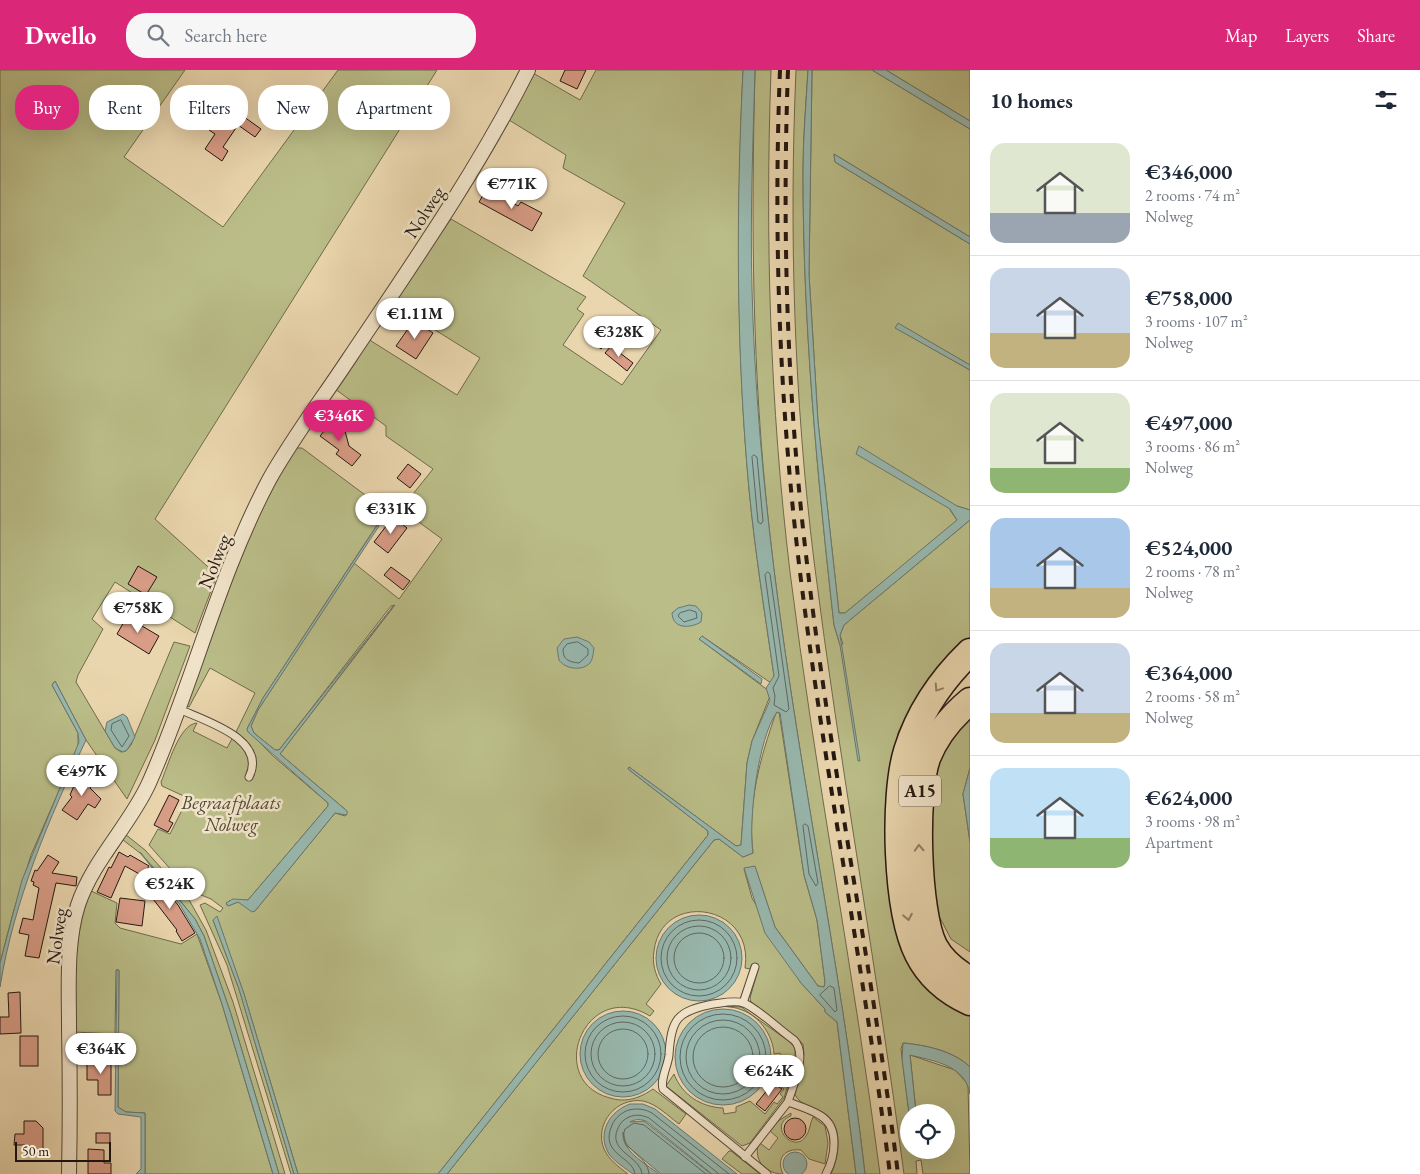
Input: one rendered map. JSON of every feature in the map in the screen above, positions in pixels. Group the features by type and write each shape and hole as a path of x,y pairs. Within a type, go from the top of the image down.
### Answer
{"highway":[{"name":"A15","path":"970,652 944,679 913,733 903,770 900,834 906,910 918,953 942,985 970,1002"},
{"name":"A15","path":"970,701 952,718 936,740 927,759 922,779 918,831 924,897 934,946 952,968 970,980"},
{"name":"A15","path":"924,897 943,937 952,948 970,958"}],"street":[{"name":"Nolweg","path":"70,1174 69,980 73,927 78,905 99,863 140,801 179,709 233,562 269,480 452,206 500,126 528,70"}],"lane":[{"path":"179,709 243,741 253,759 253,769 249,777"},
{"path":"743,1003 755,967"},
{"path":"745,1156 788,1102 800,1058 799,1047 794,1040 743,1003 710,1005 686,1012 679,1018 670,1034 668,1065 662,1086 665,1092 767,1174"},
{"path":"788,1102 820,1115 831,1128 833,1153 826,1174"}],"green space":[{"path":"0,70 185,70 174,85 170,85 170,91 160,106 160,85 89,85 89,130 143,130 124,157 223,227 294,130 328,130 327,85 338,70 437,70 428,85 338,85 338,130 399,130 155,519 217,575 195,633 115,582 92,619 103,629 76,682 115,748 121,752 126,751 131,745 174,642 190,646 155,740 127,799 86,740 55,681 52,685 78,733 78,747 31,855 0,963"},
{"name":"Begraafplaats Nolweg","path":"596,70 743,70 739,227 742,384 751,513 774,676 771,683 702,636 699,639 769,691 770,696 752,741 747,763 741,845 736,846 629,767 628,769 708,831 708,835 438,1174 298,1174 244,994 217,919 213,920 239,989 294,1174 291,1174 227,965 200,905 205,903 220,912 223,908 211,899 189,890 149,845 158,829 170,834 188,798 162,786 161,782 180,738 185,730 197,723 193,731 227,748 233,737 240,743 249,759 250,768 255,771 256,765 252,749 245,739 236,732 255,693 210,668 189,707 186,705 233,573 261,509 296,448 302,448 388,512 377,525 263,698 247,729 273,756 328,803 328,806 248,900 229,901 226,904 228,906 238,902 255,911 335,813 345,816 347,811 280,754 395,605 391,606 279,750 275,750 254,733 251,726 258,710 354,563 399,599 442,539 401,509 433,469 386,436 386,426 335,389 368,339 457,395 480,358 392,303 451,219 586,297 577,309 584,314 563,345 622,385 661,330 583,276 625,203 563,168 566,155 509,120 533,73 580,100"},
{"path":"755,70 771,70 769,259 771,321 778,447 790,572 811,723 880,1174 865,1174 843,1012 791,689 769,527 759,412 754,299"},
{"path":"796,70 808,70 803,172 808,342 834,625 840,645 843,644 840,635 844,625 970,520 970,637 949,654 932,674 908,713 898,733 889,787 964,1013 970,1016 970,1067 948,1053 930,1047 903,1043 901,1049 908,1104 900,1104 900,1146 824,638 807,500 795,316 793,254"},
{"path":"812,70 872,70 970,129 970,237 834,154 835,162 970,244 970,365 898,324 896,328 970,370 970,510 957,506 950,510 957,520 955,523 845,613 839,613 818,422 809,274"},
{"path":"886,70 970,70 970,121"},
{"path":"779,712 804,875 817,920 825,982 824,987 818,986 775,927 755,867 744,869 752,898 801,983 825,1009 825,1012 837,1022 856,1174 831,1174 838,1150 835,1125 824,1113 804,1104 795,1095 804,1054 803,1044 751,1002 750,998 759,966 752,964 750,969 745,968 744,946 736,929 722,918 706,912 689,912 673,919 660,932 653,960 661,984 646,1004 654,1011 650,1016 627,1008 607,1010 591,1020 581,1036 577,1054 579,1073 590,1088 610,1098 622,1100 638,1097 653,1089 686,1114 679,1124 658,1107 643,1101 624,1103 616,1108 605,1122 602,1130 602,1140 604,1149 611,1160 628,1174 447,1174 714,840 719,839 743,857 753,853 752,817 756,782 770,730 776,713"},
{"path":"970,715 970,768 963,794 970,842 970,952 951,939 939,916 927,848 931,784 946,742"},
{"path":"125,834 145,850 188,898 206,930 233,1002 285,1174 279,1174 231,1014 204,936 195,919 140,853 123,840 111,858"},
{"path":"89,890 117,903 115,923 120,928 181,944 197,934 222,1004 273,1174 145,1174 145,1113 126,1112 118,1107 119,970 116,970 115,1034 74,1032 78,943 80,925"},
{"path":"722,1006 741,1007 790,1042 795,1048 795,1061 791,1065 782,1062 780,1053 774,1054 768,1033 754,1017 740,1009"},
{"path":"910,1055 955,1070 968,1084 970,1174 923,1174 921,1160 916,1161 917,1174 904,1174 902,1159 955,1159 955,1104 915,1104"},
{"path":"773,1066 785,1072 790,1079 784,1098 750,1143 742,1146 666,1086 674,1074 687,1094 707,1105 723,1108 724,1114 736,1112 736,1107 750,1101 765,1114 774,1102 777,1104 783,1097 780,1094 784,1089 774,1081 776,1078 771,1074"},
{"path":"791,1113 791,1116 784,1120 782,1131 785,1136 795,1142 801,1141 806,1136 813,1117 825,1126 828,1143 825,1164 809,1159 801,1150 795,1150 786,1153 781,1159 780,1164 783,1174 772,1172 760,1162 757,1151 758,1145 760,1143 769,1150 778,1138 770,1131 778,1121"},
{"path":"729,1151 760,1174 742,1174 722,1159"}],"water":[{"path":"743,70 755,70 752,288 758,408 769,527 791,689 843,1012 865,1174 856,1174 837,1022 825,1012 825,1009 801,983 765,933 744,868 755,866 775,927 818,986 824,987 825,982 817,920 804,875 780,713 777,712 770,724 765,740 756,780 752,821 753,853 743,857 719,839 714,840 447,1174 438,1174 708,835 708,831 628,769 629,767 736,846 741,845 747,763 752,741 770,700 766,688 774,676 751,513 742,384 738,227"},
{"path":"808,70 812,70 809,274 818,422 839,613 845,613 957,520 950,509 856,454 859,446 957,506 970,510 970,520 844,625 840,635 860,761 858,761 840,645 834,625 812,399 805,286 803,159"},
{"path":"872,70 886,70 970,121 970,129"},
{"path":"834,154 970,237 970,244 835,162"},
{"path":"898,323 970,365 970,370 895,328"},
{"path":"378,524 379,526 258,710 251,726 254,733 275,750 279,750 394,605 280,754 347,811 347,815 335,813 255,911 252,912 238,902 228,906 226,903 233,899 248,900 328,806 328,803 248,732 247,729 263,698"},
{"path":"689,605 696,606 702,613 701,622 692,626 679,625 673,619 672,613 678,608"},
{"path":"702,636 762,679 761,684 699,639"},
{"path":"577,637 589,642 594,648 589,664 582,668 569,667 562,663 559,660 557,648 564,639"},
{"path":"55,681 86,740 34,861 14,923 0,987 0,963 22,880 79,742 78,733 52,685"},
{"path":"123,714 127,717 135,737 127,750 123,752 115,748 105,731 107,722"},
{"path":"970,768 970,842 963,794"},
{"path":"140,852 195,919 204,936 231,1014 279,1174 273,1174 222,1004 200,939 180,905"},
{"path":"691,915 707,915 716,918 730,927 739,941 742,958 739,975 730,989 716,998 707,1001 691,1001 675,994 663,982 656,966 656,950 663,934 675,922"},
{"path":"217,916 244,994 298,1174 294,1174 239,989 213,920"},
{"path":"117,969 119,971 118,1107 126,1112 145,1113 145,1174 136,1174 141,1169 141,1117 118,1114 115,1111"},
{"path":"723,1009 741,1012 757,1023 768,1039 771,1057 768,1075 757,1091 741,1102 723,1105 705,1102 689,1091 678,1075 675,1057 678,1039 689,1023 705,1012"},
{"path":"615,1011 631,1011 640,1014 654,1023 663,1037 666,1054 663,1071 654,1085 640,1094 631,1097 615,1097 599,1090 587,1078 580,1062 580,1046 587,1030 599,1018"},
{"path":"903,1043 921,1045 956,1057 970,1067 970,1094 967,1084 955,1070 938,1062 910,1055 915,1104 908,1104 902,1059"},
{"path":"630,1104 643,1104 655,1109 737,1174 712,1174 648,1122 643,1120 638,1120 630,1122 644,1121 711,1174 661,1174 626,1145 635,1156 659,1174 633,1174 609,1154 605,1146 604,1138 607,1124 611,1117"},
{"path":"795,1152 800,1153 806,1159 807,1164 804,1173 790,1175 786,1173 783,1164 786,1155"}],"building":[{"path":"565,70 586,70 577,89 560,81"},
{"path":"248,120 260,130 255,137 245,130 248,130"},
{"path":"209,130 235,130 223,147 228,151 222,161 205,149 215,134"},
{"path":"487,188 518,206 521,202 542,213 532,231 479,202"},
{"path":"607,321 617,329 601,349 591,341"},
{"path":"417,322 433,333 416,359 396,346 410,326 413,328"},
{"path":"611,346 633,363 627,371 605,353"},
{"path":"327,418 345,431 349,446 361,455 352,466 336,454 339,450 320,436 324,431 319,428"},
{"path":"408,464 421,474 410,488 397,478"},
{"path":"393,517 407,528 388,553 374,542"},
{"path":"138,566 157,577 146,595 128,584"},
{"path":"391,567 410,581 403,590 384,575"},
{"path":"129,613 144,623 142,626 159,636 149,654 117,634"},
{"path":"84,771 96,779 90,788 101,799 95,808 88,804 77,820 62,810 72,797 70,795 73,788"},
{"path":"169,795 179,800 169,821 173,823 168,832 154,825"},
{"path":"119,852 128,857 130,855 149,866 143,876 125,866 111,898 97,892 109,867 111,868"},
{"path":"48,855 59,862 52,873 77,877 76,886 56,883 39,958 25,956 29,935 19,933 23,918 33,920 39,888 33,885 34,882 31,881 35,870 37,871"},
{"path":"151,880 157,888 162,885 178,905 195,933 182,941 177,930 143,886"},
{"path":"120,898 145,901 142,926 116,922"},
{"path":"20,992 21,1033 0,1034 0,1017 9,1017 8,993"},
{"path":"20,1036 38,1036 38,1066 20,1066"},
{"path":"111,1060 111,1095 98,1095 98,1080 87,1080 87,1061"},
{"path":"773,1083 782,1089 765,1111 756,1104"},
{"path":"795,1118 805,1125 806,1129 799,1139 795,1140 785,1133 784,1129 791,1119"},
{"path":"24,1121 36,1121 43,1128 43,1151 29,1151 29,1145 14,1145 15,1134 24,1134"},
{"path":"96,1133 110,1133 110,1143 96,1143"},
{"path":"88,1149 104,1150 104,1163 111,1163 111,1174 88,1174"}],"railway":[{"path":"780,70 777,200 780,330 794,524 812,661 890,1174"},
{"path":"788,70 786,252 790,374 800,495 806,555 827,710 888,1096 898,1174"}]}
